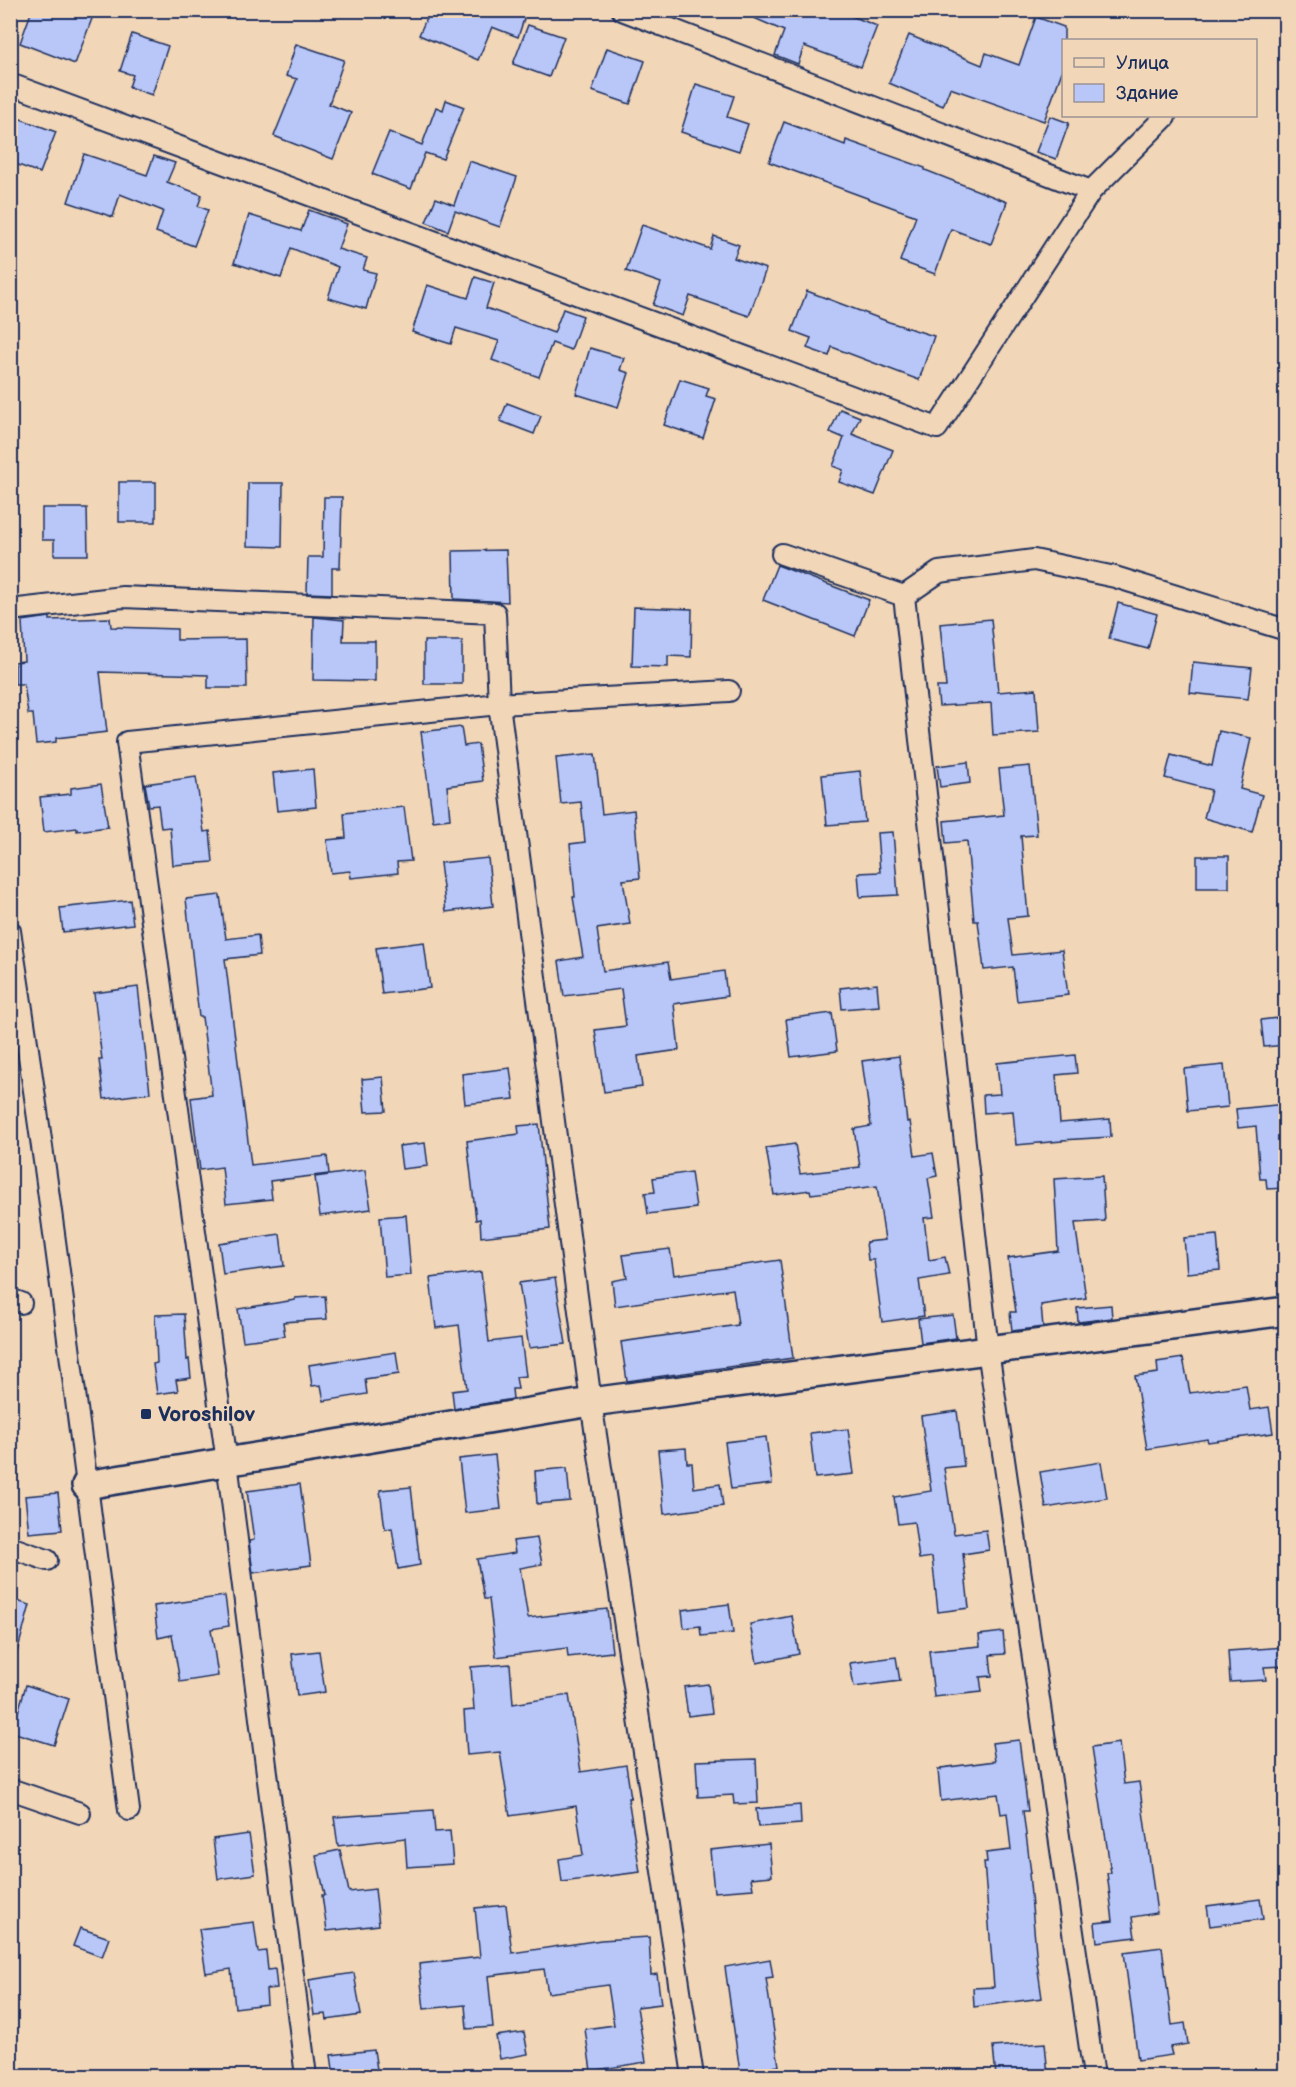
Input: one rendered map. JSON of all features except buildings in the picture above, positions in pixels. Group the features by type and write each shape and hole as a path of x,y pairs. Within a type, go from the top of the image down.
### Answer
{"street":[{"path":"622,10 1091,191"},
{"path":"10,84 937,428 1091,191 1165,117"},
{"path":"782,554 904,596"},
{"path":"904,596 939,572 1034,561 1114,577 1286,630"},
{"path":"904,596 988,1350 1094,2076"},
{"path":"10,610 123,597 495,613 499,704 591,1402 693,2076"},
{"path":"306,2076 227,1462 127,742 499,704 729,691"},
{"path":"10,931 65,1308 129,1810"},
{"path":"86,1485 591,1402 1286,1311"},
{"path":"10,1547 47,1560"},
{"path":"10,1789 80,1813"}],"place":[{"name":"Voroshilov","path":"146,1414"}]}
